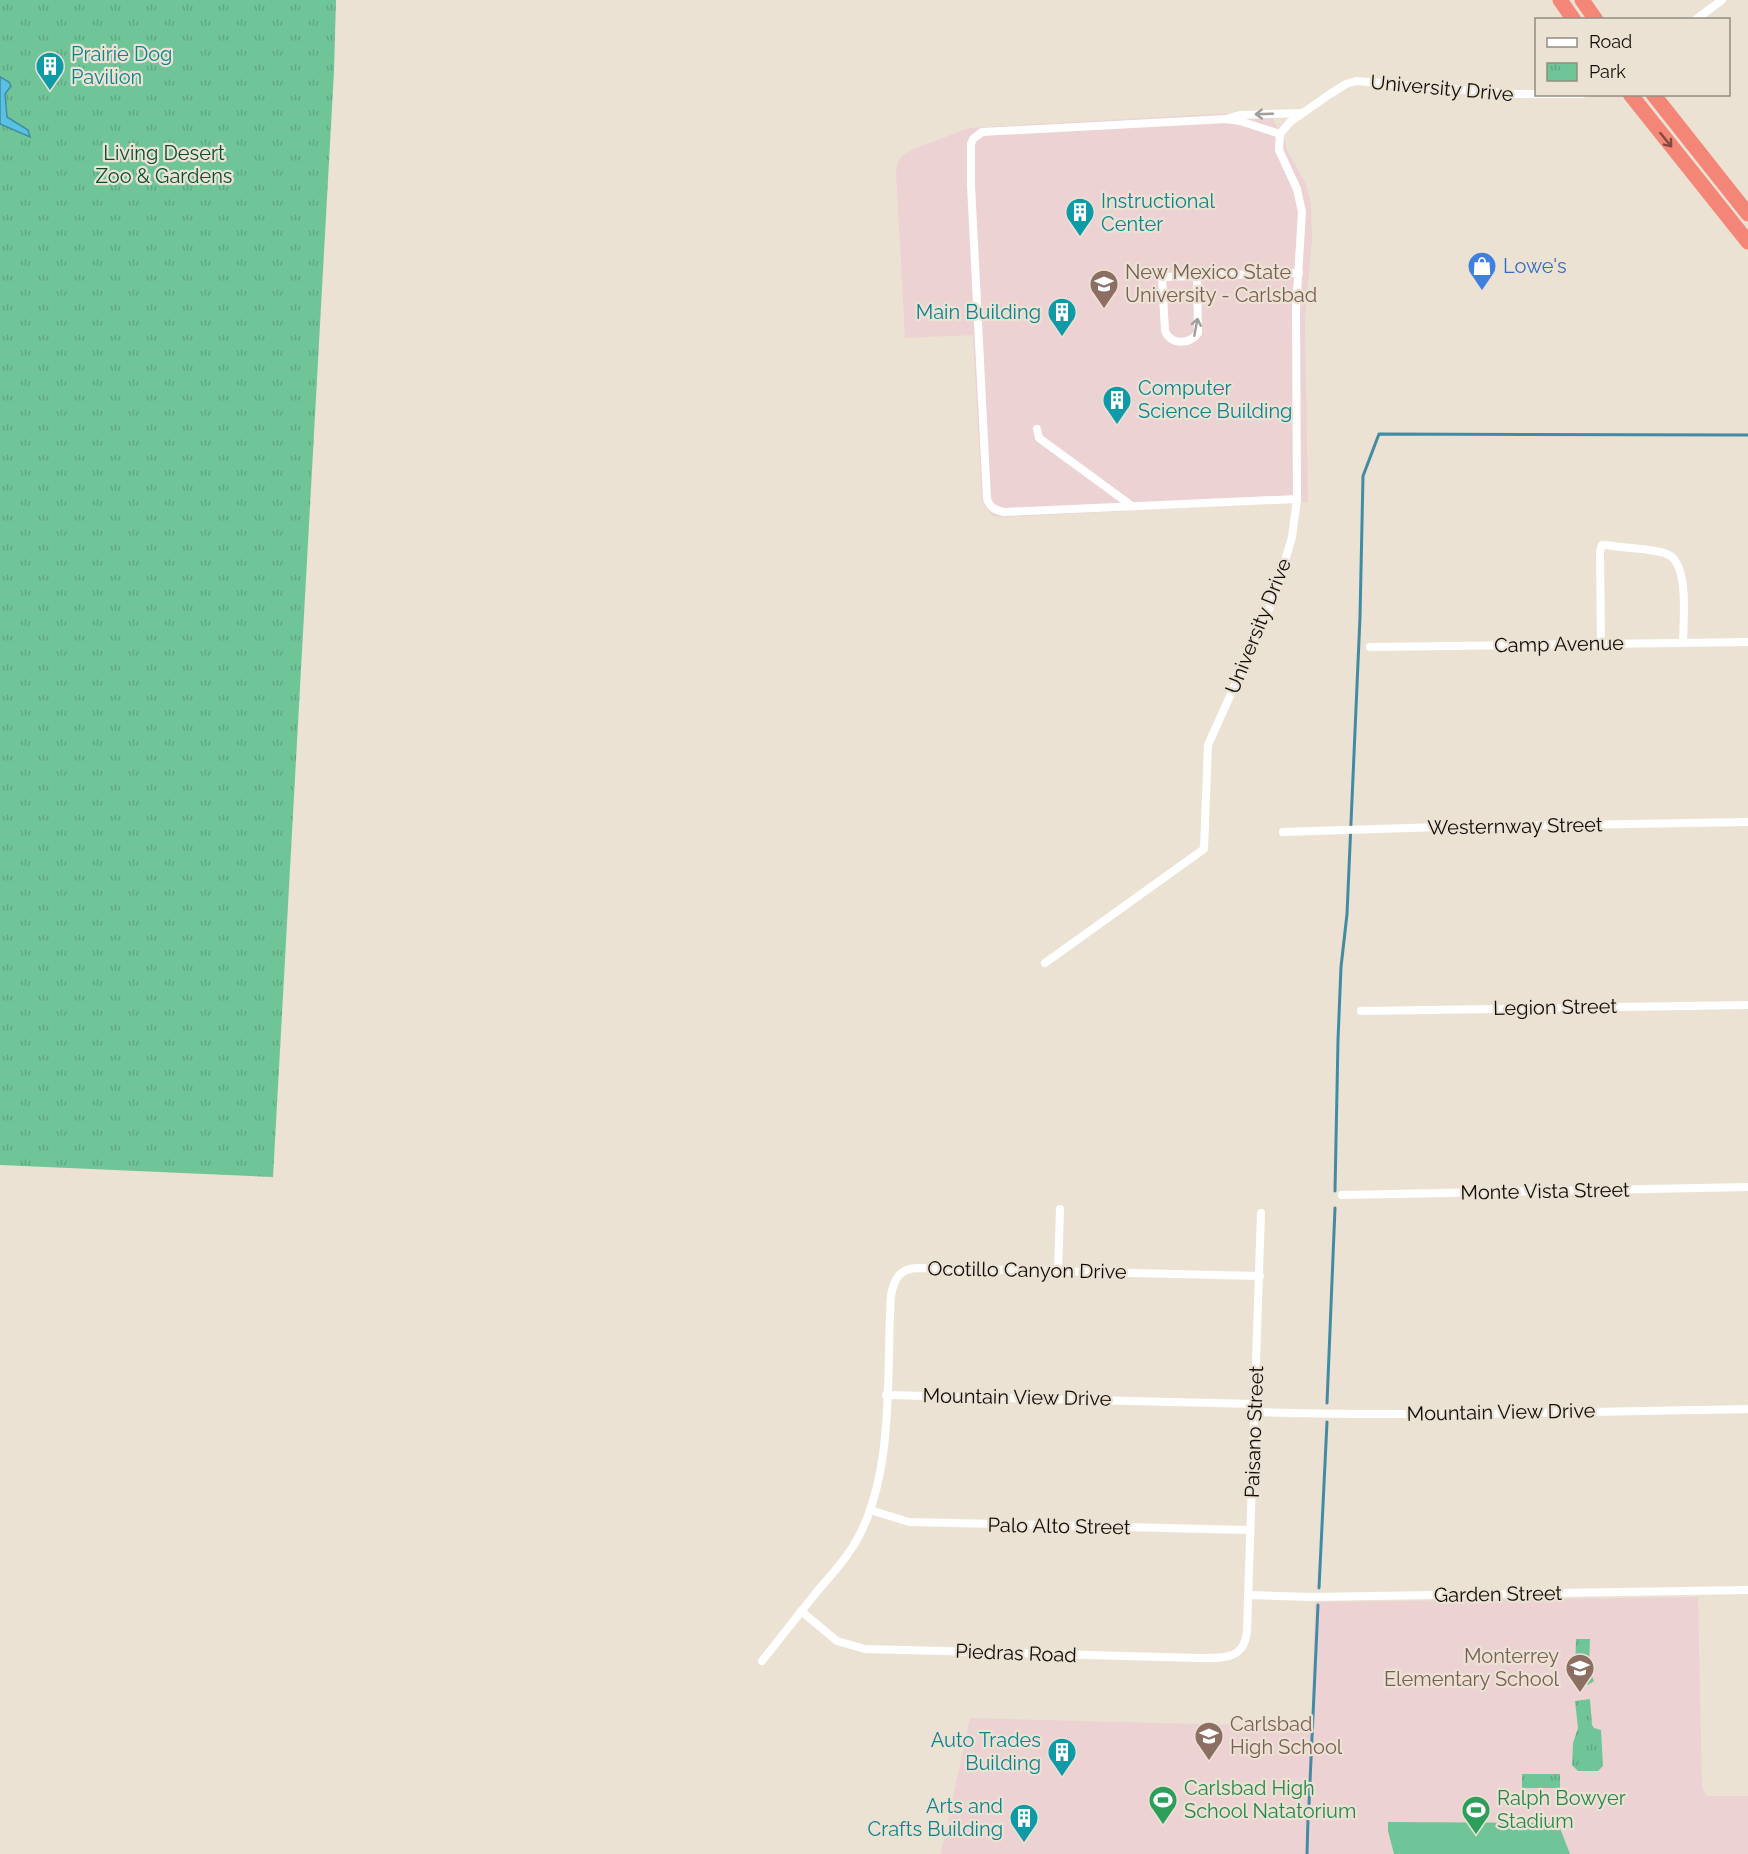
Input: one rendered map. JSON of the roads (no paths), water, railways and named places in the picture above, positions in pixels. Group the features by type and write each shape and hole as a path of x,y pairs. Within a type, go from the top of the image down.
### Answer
{"highway":[{"path":"1560,0 1573,18"},
{"path":"1582,0 1595,18"},
{"path":"1632,96 1748,242"},
{"path":"1655,96 1748,214"}],"street":[{"path":"1698,18 1722,0"},
{"name":"University Drive","path":"1045,963 1204,849 1208,745 1274,598 1292,537 1297,499 1296,309 1303,226 1301,202 1293,177 1280,150 1280,134 1285,126 1302,113 1346,84 1356,81 1535,94"},
{"path":"1226,119 1240,115 1302,113"},
{"path":"1280,134 1240,121 1226,119 982,132 973,139 971,144 972,201 989,505 1005,512 1297,499"},
{"path":"1197,276 1197,333 1193,339 1180,342 1167,337 1165,331 1162,277 1299,273"},
{"path":"1037,429 1039,438 1132,506"},
{"path":"1601,644 1600,552 1602,545 1667,554 1677,561 1682,573 1683,643"},
{"name":"Camp Avenue","path":"1370,647 1748,642"},
{"name":"Westernway Street","path":"1283,832 1440,826 1748,822"},
{"name":"Legion Street","path":"1361,1011 1748,1005"},
{"name":"Monte Vista Street","path":"1342,1195 1748,1187"},
{"path":"1058,1271 1060,1209"},
{"name":"Paisano Street","path":"1241,1649 1246,1640 1261,1213"},
{"name":"Ocotillo Canyon Drive","path":"762,1661 852,1547 870,1510 878,1487 884,1452 891,1294 895,1280 902,1272 916,1268 1260,1276"},
{"name":"Mountain View Drive","path":"886,1395 1255,1408 1330,1414 1748,1409"},
{"name":"Palo Alto Street","path":"870,1510 909,1522 1250,1530"},
{"name":"Garden Street","path":"1248,1595 1311,1597 1748,1590"},
{"name":"Piedras Road","path":"801,1611 837,1641 865,1649 1200,1658 1229,1657 1241,1649"}],"water":[{"path":"0,77 9,82 11,86 5,94 7,117 28,130 30,137 0,124"}],"waterway":[{"path":"1335,1191 1338,1040 1341,967 1347,914 1360,617 1363,476 1379,434 1748,435"},
{"path":"1327,1403 1335,1208"},
{"path":"1319,1588 1327,1422"},
{"path":"1309,1804 1318,1605"},
{"path":"1307,1854 1308,1819"}],"place":[{"name":"Prairie Dog Pavilion","path":"50,92"},
{"name":"Instructional Center","path":"1080,238"},
{"name":"Lowe's","path":"1482,292"},
{"name":"New Mexico State University - Carlsbad","path":"1104,310"},
{"name":"Main Building","path":"1062,338"},
{"name":"Computer Science Building","path":"1117,426"},
{"name":"Monterrey Elementary School","path":"1580,1694"},
{"name":"Carlsbad High School","path":"1209,1762"},
{"name":"Auto Trades Building","path":"1062,1778"},
{"name":"Carlsbad High School Natatorium","path":"1163,1826"},
{"name":"Ralph Bowyer Stadium","path":"1476,1836"},
{"name":"Arts and Crafts Building","path":"1024,1844"}],"park label":[{"name":"Living Desert Zoo & Gardens","path":"164,164"}]}
